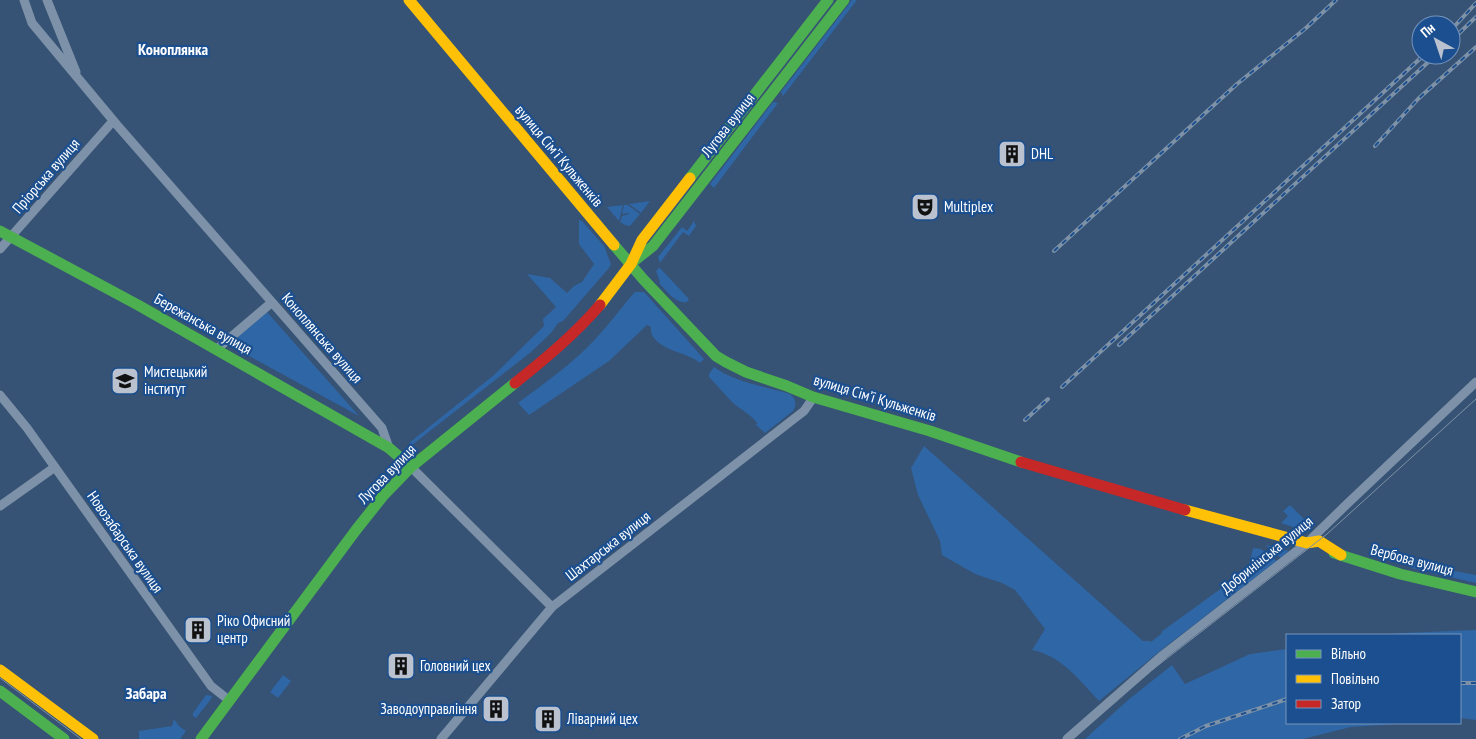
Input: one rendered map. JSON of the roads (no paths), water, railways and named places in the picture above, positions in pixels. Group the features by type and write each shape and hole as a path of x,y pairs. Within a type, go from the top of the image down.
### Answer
{"main road":[{"name":"вулиця Сімʼї Кульженків","path":"408,0 631,264 716,356 726,364 746,373 798,390 813,398 823,399 930,431 1042,469 1307,543"},
{"name":"Лугова вулиця","path":"202,739 383,496 410,467 561,346 584,325 631,264 642,240 828,0"},
{"name":"Лугова вулиця","path":"631,264 652,246 844,0"},
{"name":"Бережанська вулиця","path":"0,231 217,349 389,448"},
{"name":"Коноплянська вулиця","path":"389,448 410,467"},
{"name":"Вербова вулиця","path":"1307,543 1312,547 1400,574 1476,592"},
{"path":"0,670 93,739"},
{"path":"0,691 64,739"}],"street":[{"name":"Коноплянська вулиця","path":"24,0 32,23 113,121 382,428 389,448"},
{"name":"Коноплянська вулиця","path":"47,0 78,78"},
{"name":"Пріорська вулиця","path":"0,249 113,121"},
{"path":"217,349 272,303"},
{"name":"Добринінська вулиця","path":"1067,739 1163,655 1307,543 1476,382"},
{"name":"Новозабарська вулиця","path":"0,395 27,428 211,686 230,701"},
{"name":"Шахтарська вулиця","path":"441,739 552,607 804,411 813,398"},
{"path":"0,506 55,467"},
{"name":"Коноплянська вулиця","path":"410,467 552,607"}],"tram line":[{"path":"1073,739 1134,684 1327,534 1476,399"},
{"path":"0,678 81,739"}],"railway":[{"path":"1054,251 1237,84 1306,28 1336,0"},
{"path":"1461,19 1476,3"},
{"path":"1461,31 1476,17"},
{"path":"1375,146 1418,99 1476,47"},
{"path":"1062,387 1413,65"},
{"path":"1119,345 1425,65"},
{"path":"1025,420 1048,399"},
{"path":"1461,683 1476,683"},
{"path":"1180,739 1206,726 1286,699"}],"place":[{"name":"DHL","path":"1012,154"},
{"name":"Multiplex","path":"925,207"},
{"name":"Мистецький інститут","path":"125,381"},
{"name":"Ріко Офисний центр","path":"198,630"},
{"name":"Головний цех","path":"401,666"},
{"name":"Заводоуправління","path":"496,709"},
{"name":"Ліварний цех","path":"548,719"}],"district":[{"name":"Коноплянка","path":"173,49"},
{"name":"Забара","path":"146,693"}]}
